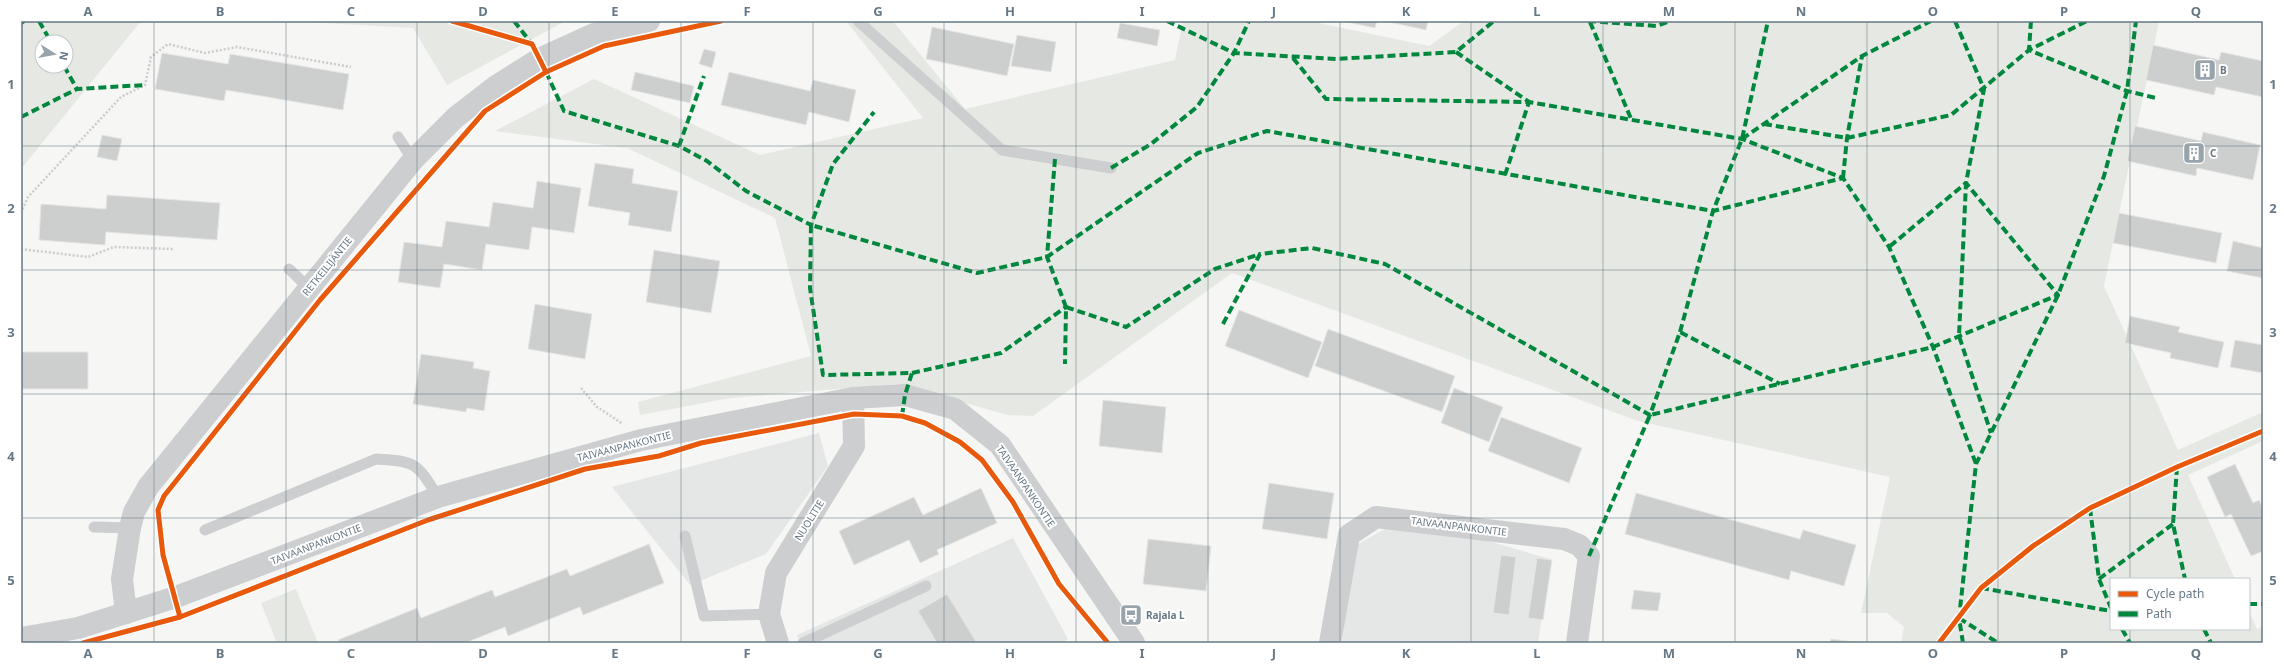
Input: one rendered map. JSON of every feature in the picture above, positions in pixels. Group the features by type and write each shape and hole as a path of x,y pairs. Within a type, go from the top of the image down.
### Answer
{"street":[{"name":"RETKEILIJÄNTIE","path":"126,613 122,579 130,528 134,512 148,487 413,160 456,117 496,86 539,59 594,34 649,21"},
{"name":"TAIVAANPANKONTIE","path":"21,638 78,628 176,598 438,497 641,440 853,398 905,395 955,409 1000,445 1134,643"},
{"name":"NUOLITIE","path":"778,643 769,614 776,573 854,446 853,398"},
{"name":"TAIVAANPANKONTIE","path":"1330,643 1349,535 1376,517 1564,538 1578,544 1589,556 1577,643"}],"lane":[{"path":"858,21 1002,150 1111,168"},
{"path":"398,137 413,160"},
{"path":"289,269 309,288"},
{"path":"205,530 376,459 403,460 422,470 438,497"},
{"path":"94,527 130,528"},
{"path":"685,536 704,616 769,614"},
{"path":"803,643 926,586"}],"path":[{"path":"21,214 28,196 121,98 144,85 151,57 168,44 205,53 237,47 350,67"},
{"path":"21,249 88,257 114,247 173,249"},
{"path":"581,388 596,407 629,428"}],"shaded area":[{"path":"21,21 141,21 21,169"},
{"path":"288,21 560,21 562,23 447,85 413,28"},
{"path":"846,21 893,21 965,109 1175,60 1183,21 1309,21 1429,46 1464,21 2159,21 2104,286 2178,450 2263,412 2263,441 2188,475 2235,578 2110,578 2110,630 2250,630 2250,613 2257,629 2263,626 2263,643 1901,643 1904,627 1887,613 1861,613 1890,477 1638,421 1232,273 1033,416 1008,415 897,384 730,398 640,415 638,402 811,356 775,218 627,148 495,131 594,79 760,155 923,118"},
{"path":"819,433 828,466 766,554 690,585 612,487"},
{"path":"1406,517 1550,559 1538,643 1342,643 1353,547"},
{"path":"1013,538 1068,639 1062,643 800,643 797,635"},
{"path":"296,589 318,643 277,643 261,603"}],"building":[{"path":"1342,21 1377,21 1375,28"},
{"path":"1384,21 1428,21 1426,30"},
{"path":"1120,23 1160,30 1157,46 1117,38"},
{"path":"932,27 1014,44 1007,76 926,59"},
{"path":"1017,35 1056,42 1051,72 1011,66"},
{"name":"B","path":"2153,45 2219,60 2221,52 2263,61 2263,97 2216,87 2214,95 2146,80"},
{"path":"704,49 716,52 712,68 699,64"},
{"path":"162,53 228,64 230,54 349,74 343,110 226,90 224,101 155,89"},
{"path":"635,72 694,86 690,103 631,90"},
{"path":"729,72 810,91 813,80 856,90 849,122 809,112 806,125 721,105"},
{"name":"C","path":"2135,126 2201,141 2203,132 2260,145 2253,180 2197,168 2196,176 2127,161"},
{"path":"102,135 122,139 117,161 97,157"},
{"path":"595,163 634,169 632,183 678,191 671,232 628,225 630,213 588,206"},
{"path":"537,181 581,188 574,233 532,227 529,250 486,244 482,270 444,264 440,288 398,282 404,242 442,247 446,221 489,227 493,202 533,208"},
{"path":"107,195 220,203 217,240 106,232 105,245 39,240 41,204 106,209"},
{"path":"2119,213 2222,233 2216,263 2113,243"},
{"path":"2233,241 2263,248 2263,278 2227,271"},
{"path":"654,250 720,261 711,313 646,302"},
{"path":"535,304 592,314 585,359 528,349"},
{"path":"1239,310 1322,342 1308,378 1225,346"},
{"path":"2130,316 2180,327 2178,332 2224,342 2218,368 2170,358 2171,353 2125,343"},
{"path":"1328,329 1455,376 1442,412 1315,366"},
{"path":"2235,340 2263,345 2263,373 2230,367"},
{"path":"21,352 88,352 88,389 21,389"},
{"path":"421,354 474,362 473,368 490,371 484,411 467,408 466,412 413,404"},
{"path":"1454,388 1503,407 1489,442 1441,423"},
{"path":"1103,400 1166,407 1162,453 1099,446"},
{"path":"1501,417 1582,448 1569,483 1488,451"},
{"path":"2235,464 2253,503 2259,500 2263,509 2263,551 2251,556 2231,514 2225,517 2207,477"},
{"path":"1269,483 1334,493 1327,539 1262,529"},
{"path":"981,488 997,523 937,550 939,554 920,563 909,540 854,565 839,531 914,497 923,515"},
{"path":"1636,493 1800,539 1803,530 1856,545 1844,586 1791,571 1789,580 1625,534"},
{"path":"1148,539 1211,546 1206,591 1143,584"},
{"path":"649,544 664,583 583,615 580,607 508,636 505,627 465,643 340,643 338,640 417,608 421,618 492,590 495,597 567,569 570,576"},
{"path":"1501,555 1516,557 1509,615 1493,613"},
{"path":"1537,558 1552,560 1543,620 1528,618"},
{"path":"1634,590 1661,593 1658,611 1631,609"},
{"path":"947,594 977,643 937,643 918,611"},
{"path":"1831,639 1862,643 1830,643"}],"marked path":[{"path":"39,21 46,34"},
{"path":"514,21 532,44"},
{"path":"1167,21 1234,53 1336,59 1456,52 1494,21"},
{"path":"1111,168 1151,144 1197,107 1234,53 1249,21"},
{"path":"1588,21 1657,26 1670,21"},
{"path":"1680,332 1713,211 1742,139 1768,21"},
{"path":"1742,139 1862,56 1931,21"},
{"path":"1955,21 1984,89 1966,183 1959,336 1991,433"},
{"path":"2031,21 2029,50 2127,91 2156,98"},
{"path":"1764,124 1847,138 1951,115 2029,50 2087,21"},
{"path":"1963,643 1959,618 1976,464 2058,295 2104,176 2127,91 2136,21"},
{"path":"1590,22 1632,121"},
{"path":"1456,52 1529,102"},
{"path":"1843,178 1847,138 1862,56"},
{"path":"1293,58 1326,99 1529,102 1742,139 1843,178 1889,247 1933,347 1976,464"},
{"path":"546,72 564,111 679,146 707,161 746,191 811,225 833,164 874,112"},
{"path":"69,74 77,89"},
{"path":"679,146 704,76"},
{"path":"21,117 77,89 145,85"},
{"path":"1505,175 1529,102"},
{"path":"902,416 905,395 912,373 823,375 810,288 811,225 977,273 1047,257 1198,153 1267,131 1713,211 1843,178"},
{"path":"1055,159 1047,257 1066,307 1065,364"},
{"path":"1589,556 1650,415 1933,347 2058,295 1966,183 1889,247"},
{"path":"1223,324 1260,254 1312,248 1385,264 1650,415 1680,332 1780,384"},
{"path":"1066,307 1126,327 1215,269 1260,254"},
{"path":"912,373 1001,353 1066,307"},
{"path":"2177,467 2173,524 2185,578"},
{"path":"2090,508 2099,579 2110,606"},
{"path":"2099,579 2173,524"},
{"path":"1981,588 2110,611"},
{"path":"2250,604 2263,604"},
{"path":"1959,618 1998,643"},
{"path":"2123,630 2130,643"},
{"path":"2204,630 2211,643"}],"cycle path":[{"path":"452,21 532,44 546,72"},
{"path":"180,617 163,555 158,510 164,496 320,300 485,111 546,72 604,46 721,21"},
{"path":"83,643 180,617 428,520 585,469 659,456 701,443 854,414 902,416 925,423 960,442 982,460 1013,502 1059,584 1108,643"},
{"path":"1939,643 1981,588 2033,546 2090,508 2177,467 2263,431"}],"place":[{"name":"B","path":"2205,70"},
{"name":"C","path":"2194,153"},
{"name":"Rajala L","path":"1131,615"}]}
